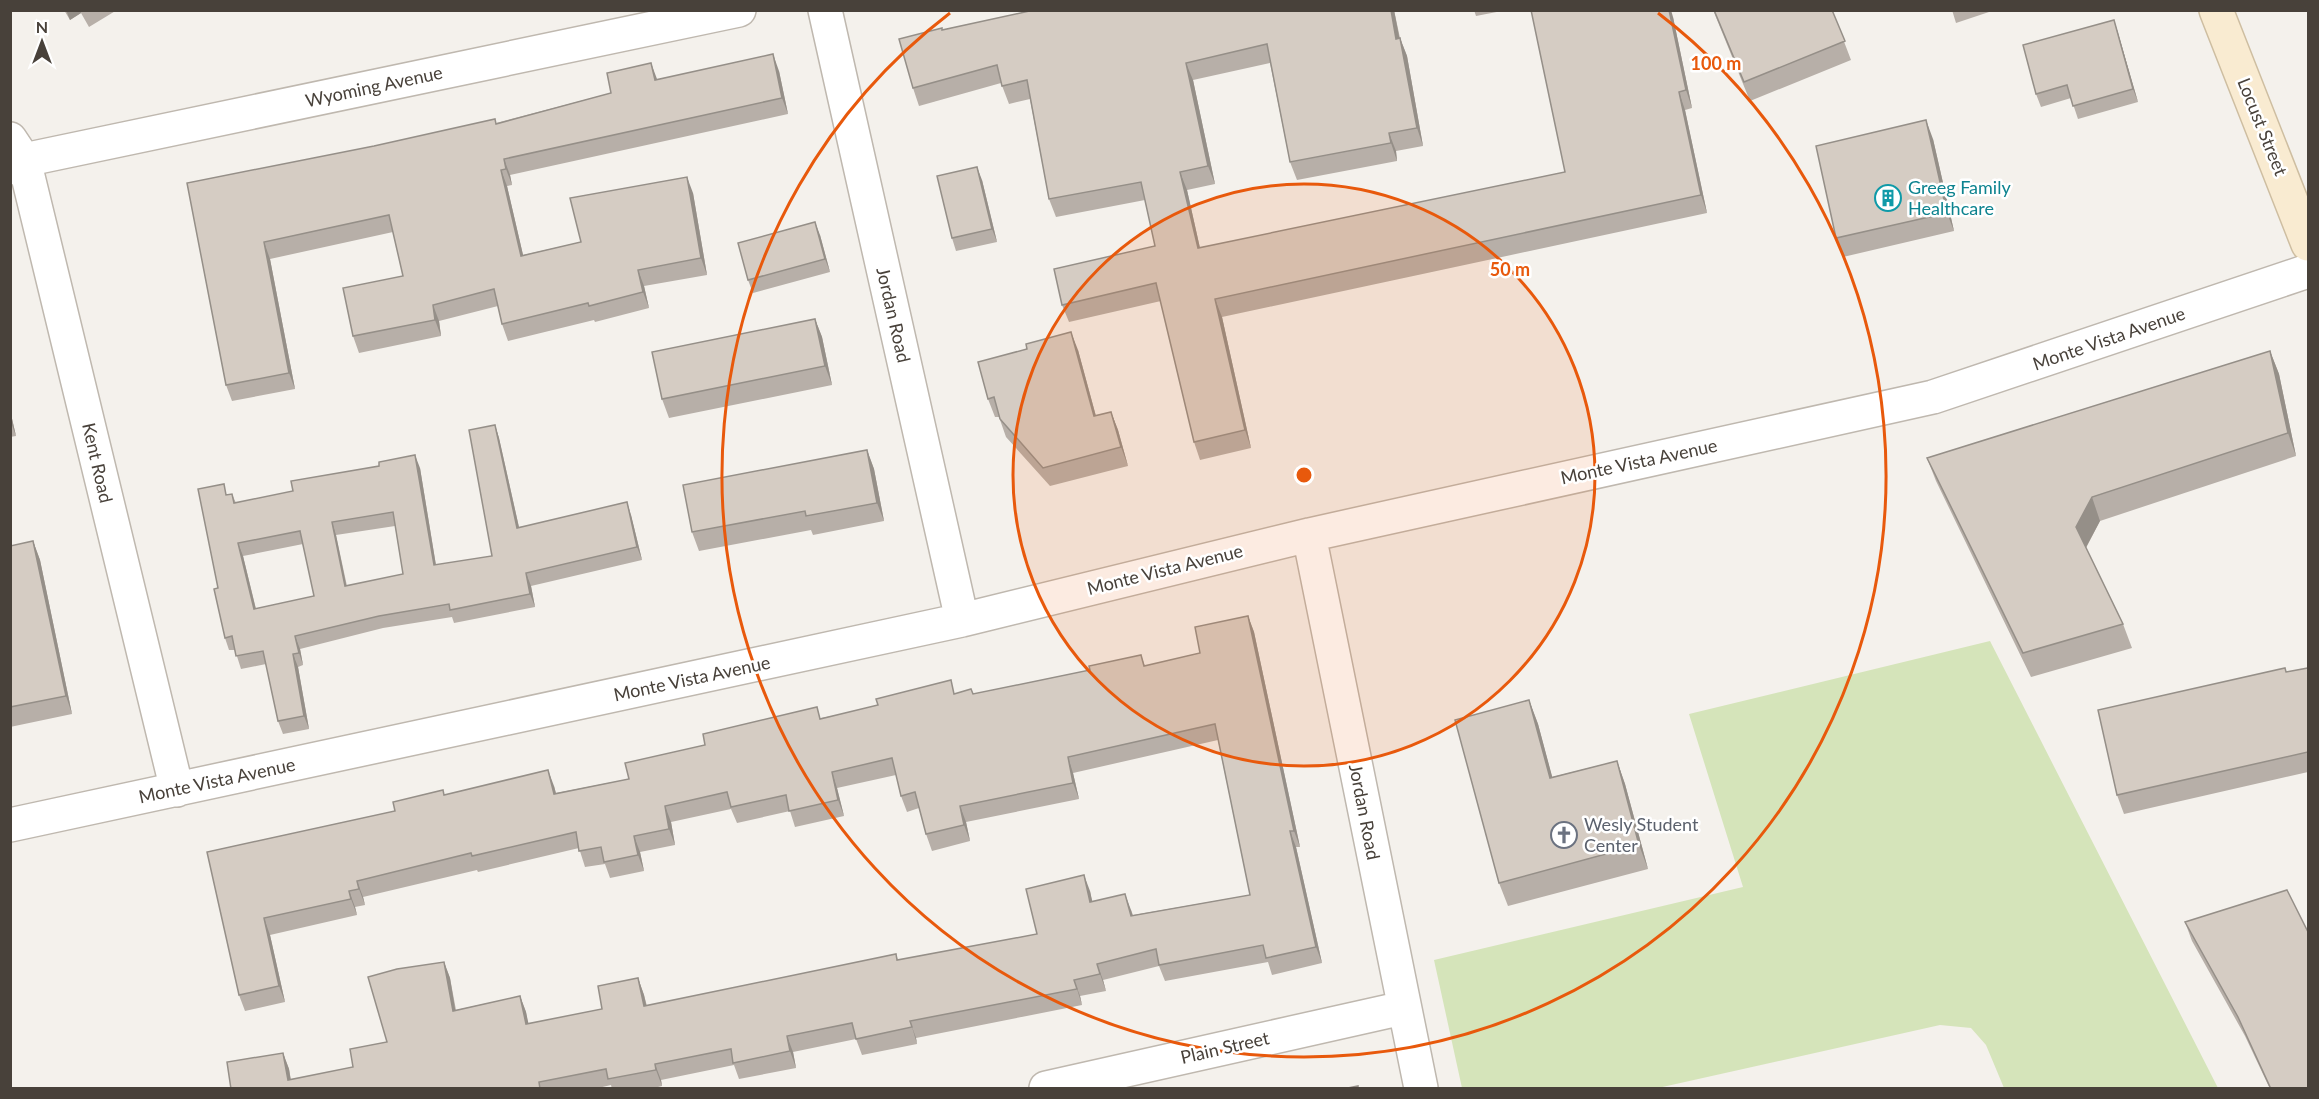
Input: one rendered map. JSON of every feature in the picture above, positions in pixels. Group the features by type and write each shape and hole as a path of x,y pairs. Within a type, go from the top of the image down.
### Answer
{"street":[{"name":"Wyoming Avenue","path":"15,156 739,10"},
{"name":"Jordan Road","path":"825,10 962,620"},
{"name":"Locust Street","path":"2216,10 2308,244"},
{"name":"Kent Road","path":"15,156 177,790"},
{"name":"Monte Vista Avenue","path":"10,825 962,620 1309,535 1933,397 2308,272"},
{"name":"Jordan Road","path":"1309,535 1421,1089"},
{"name":"Plain Street","path":"1046,1089 1403,1008"}],"green space":[{"path":"1990,641 2218,1088 2004,1088 1986,1045 1971,1028 1940,1025 1658,1088 1462,1088 1434,960 1743,887 1689,714"}],"building":[{"path":"1034,10 1391,10 1396,39 1400,38 1417,128 1389,133 1391,143 1290,162 1267,44 1186,63 1208,166 1180,172 1198,248 1565,172 1531,10 1669,10 1686,90 1679,92 1701,195 1215,299 1245,430 1194,442 1156,283 1062,305 1054,269 1155,246 1141,182 1049,199 1027,80 1002,86 997,65 913,88 899,39"},
{"path":"1714,10 1832,10 1845,41 1744,82"},
{"path":"2114,20 2133,89 2073,106 2067,85 2036,94 2023,45"},
{"path":"773,54 782,98 504,159 506,169 501,170 521,256 581,242 570,198 687,177 701,258 638,270 643,292 589,306 588,303 502,324 494,289 433,305 435,320 353,336 343,288 403,276 389,215 264,242 289,373 226,385 187,183 374,146 495,119 496,124 611,93 607,73 651,63 655,80"},
{"name":"Greeg Family Healthcare","path":"1926,120 1947,213 1836,238 1816,146"},
{"path":"977,167 992,229 952,238 937,176"},
{"path":"815,222 825,259 748,280 738,243"},
{"path":"815,319 825,366 662,399 652,352"},
{"path":"1071,332 1094,416 1111,412 1121,447 1043,468 1000,419 994,397 988,399 978,362 1027,349 1026,344"},
{"path":"2270,351 2288,433 2092,497 2076,527 2123,624 2023,653 1927,458"},
{"path":"495,425 517,528 627,502 637,547 526,573 530,594 450,610 449,604 379,616 295,636 299,653 293,654 304,716 278,721 263,651 236,656 232,636 225,638 214,589 218,588 198,489 224,484 226,495 232,494 234,503 293,491 291,481 379,466 379,462 415,455 434,565 492,556 469,430","holes":["393,512 403,574 345,586 332,522","300,531 314,596 254,609 238,543"]},
{"path":"867,450 877,503 806,516 805,511 692,532 683,485"},
{"path":"33,541 66,696 10,707 10,546"},
{"path":"1248,616 1294,831 1290,831 1316,947 1266,958 1263,945 1159,965 1156,949 1097,964 1100,974 1074,980 1077,989 910,1021 912,1027 856,1039 852,1023 787,1036 790,1051 733,1063 731,1049 655,1064 656,1070 608,1079 606,1069 539,1082 540,1089 231,1089 227,1062 283,1053 288,1080 353,1067 350,1049 387,1042 368,977 397,969 444,962 453,1011 520,996 526,1024 602,1009 598,986 638,978 644,1006 896,954 897,960 1037,934 1026,889 1084,875 1090,902 1125,894 1131,916 1250,895 1215,724 1068,757 1073,783 960,806 964,825 926,834 915,792 901,796 892,758 832,772 838,800 789,811 786,795 731,807 727,792 665,806 669,829 634,836 638,855 604,862 601,847 579,851 576,832 472,856 471,853 357,881 359,889 349,891 351,899 264,918 279,986 239,995 207,852 395,811 393,802 443,790 444,795 548,770 554,794 629,779 625,763 705,745 703,734 817,707 820,719 878,705 876,699 951,680 954,694 971,689 973,694 1090,670 1089,666 1141,655 1144,666 1200,653 1195,627"},
{"path":"2285,668 2286,672 2308,668 2308,752 2117,795 2098,710"},
{"name":"Wesly Student Center","path":"1529,700 1550,778 1617,761 1639,845 1499,883 1455,720"},
{"path":"2287,890 2308,932 2308,1089 2271,1089 2238,1017 2185,922"}],"place":[{"name":"Greeg Family Healthcare","path":"1888,198"},
{"name":"Wesly Student Center","path":"1564,835"}]}
